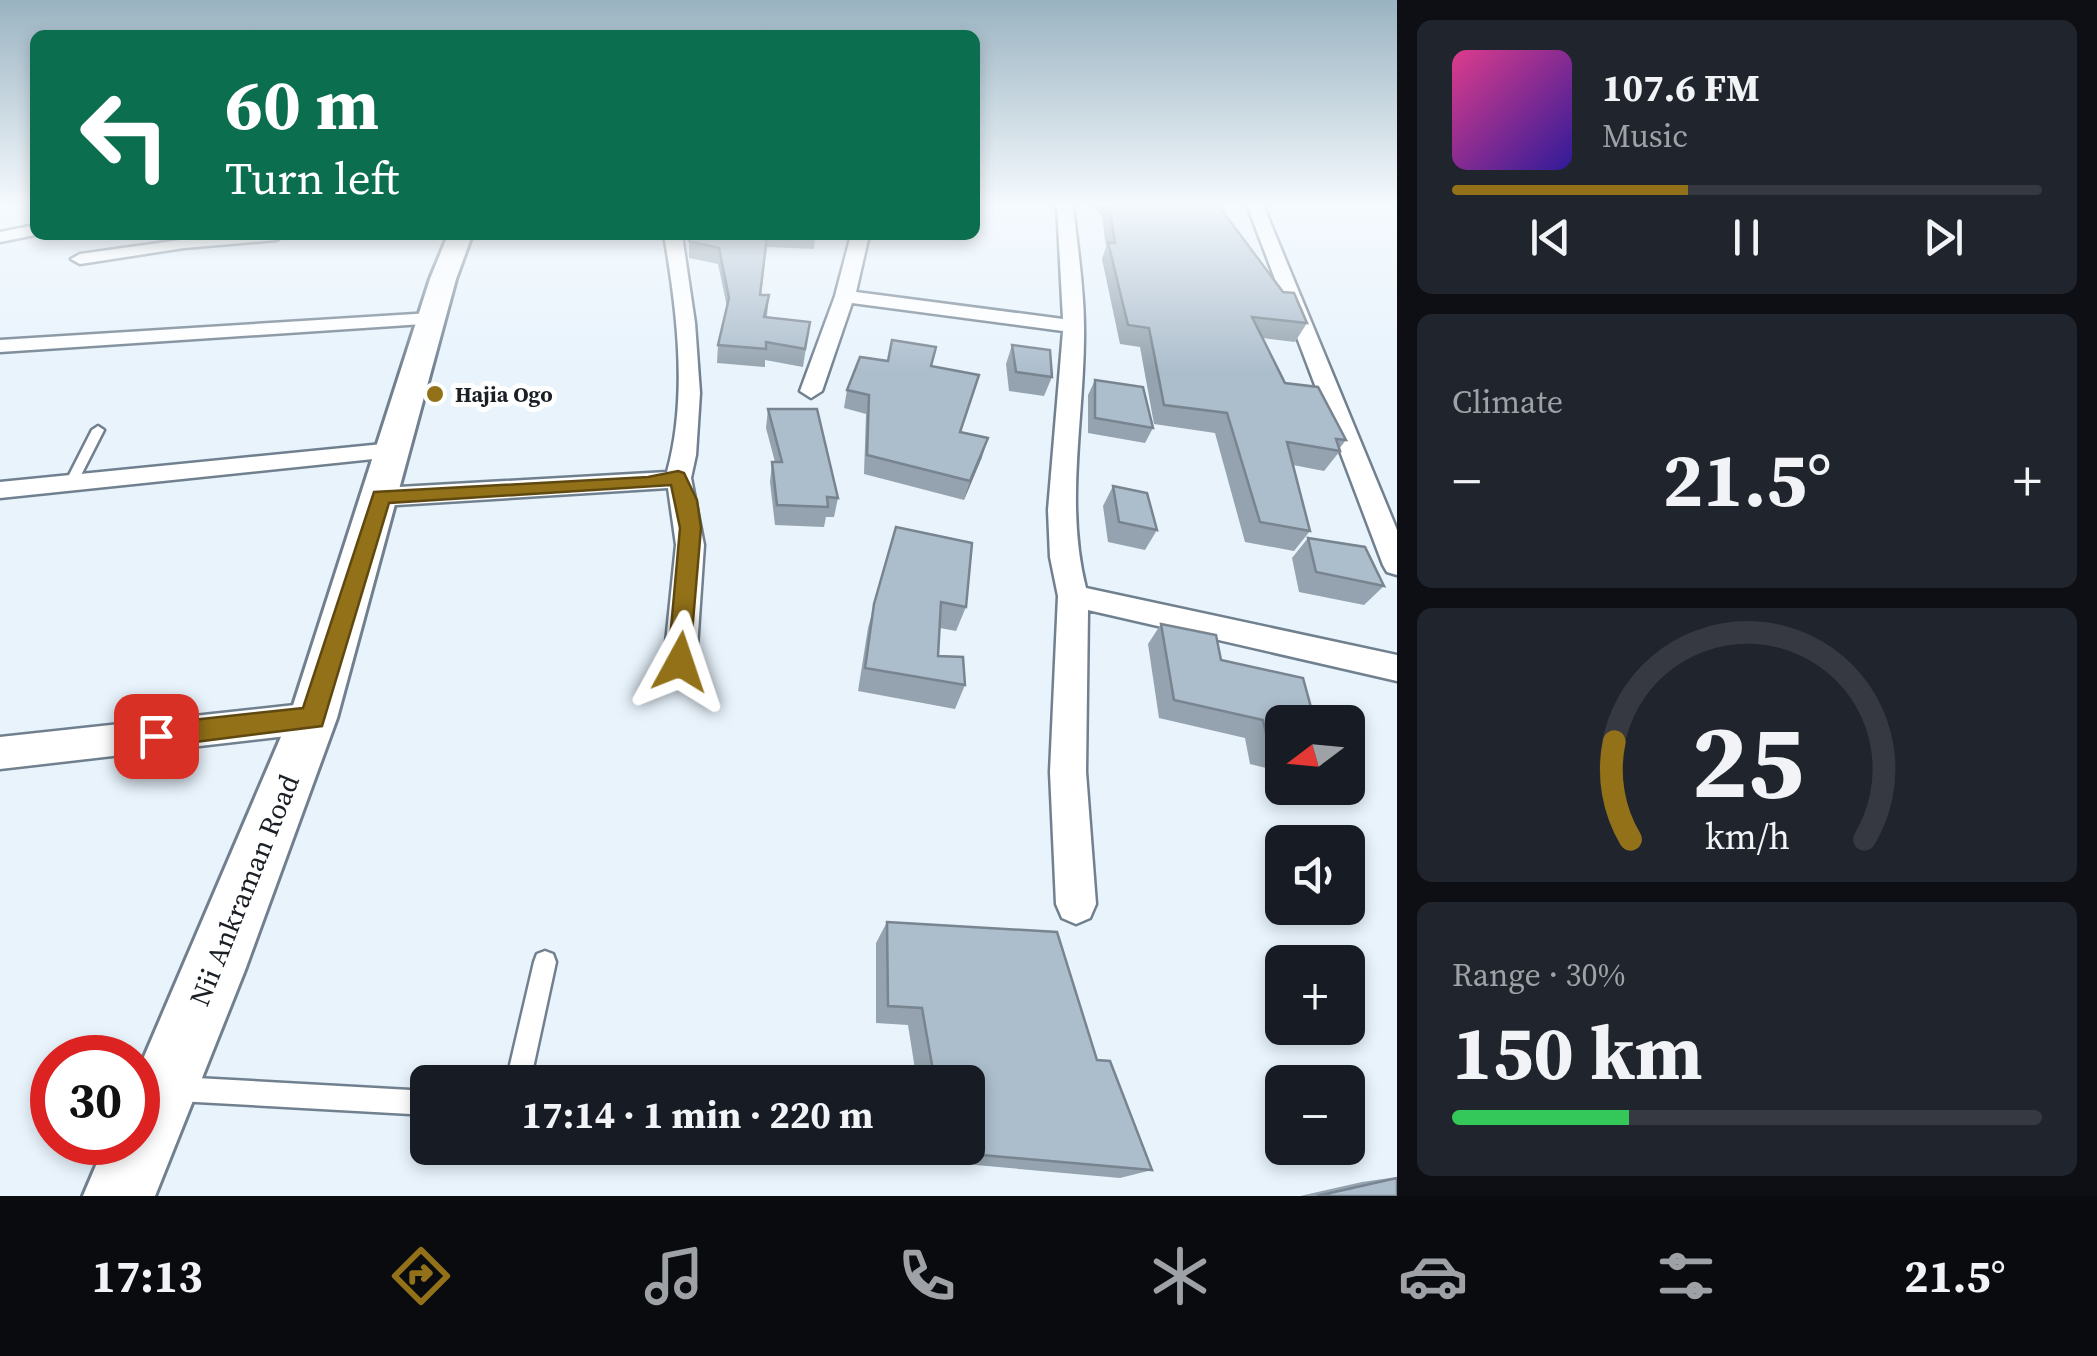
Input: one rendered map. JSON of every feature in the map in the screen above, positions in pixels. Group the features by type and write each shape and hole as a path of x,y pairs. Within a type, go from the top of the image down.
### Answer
{"street":[{"name":"Nii Ankraman Road","path":"119,1196 313,718 451,261"},
{"path":"676,261 686,335 686,457 678,478 687,500 691,528 680,662"},
{"path":"811,391 854,261"},
{"path":"1069,261 1074,326 1061,510 1064,556 1073,596 1068,772 1076,904"},
{"path":"1277,261 1397,564"},
{"path":"845,296 1074,326"},
{"path":"0,346 431,319"},
{"path":"0,490 71,483 387,474 648,483 678,478"},
{"path":"1073,596 1397,668"},
{"path":"0,754 313,718"}],"lane":[{"path":"71,483 98,430"},
{"path":"522,1065 545,962"},
{"path":"164,1088 410,1102"}],"building":[{"path":"722,261 764,261 760,295 769,295 764,317 810,322 805,349 766,342 766,349 718,345 729,298"},
{"path":"1113,261 1260,261 1283,292 1294,293 1307,323 1252,317 1285,383 1318,387 1346,440 1336,439 1340,451 1287,442 1310,531 1260,522 1227,413 1164,405 1149,328 1128,325"},
{"path":"892,340 936,347 931,366 979,375 960,432 988,438 970,481 867,455 869,395 847,390 860,357 888,361"},
{"path":"1012,345 1050,350 1052,377 1016,372"},
{"path":"1095,380 1143,387 1153,428 1095,418"},
{"path":"768,409 817,409 838,498 827,497 828,507 777,505 772,462 782,462"},
{"path":"1113,486 1147,493 1157,530 1119,522"},
{"path":"896,527 972,543 966,607 941,602 938,656 963,657 965,685 865,668 874,604"},
{"path":"1308,538 1365,547 1384,586 1316,572"},
{"path":"1161,624 1216,635 1221,660 1303,678 1310,705 1265,705 1265,729 1263,720 1174,700"},
{"path":"887,922 1057,932 1097,1060 1110,1061 1152,1170 985,1155 985,1065 932,1065 922,1008 888,1006"},
{"path":"1397,1178 1397,1196 1317,1196"}],"place":[{"name":"Hajia Ogo","path":"435,394"}],"route":[{"path":"156,736 313,718 381,497 648,483 678,478 687,500 691,528 680,662"}]}
